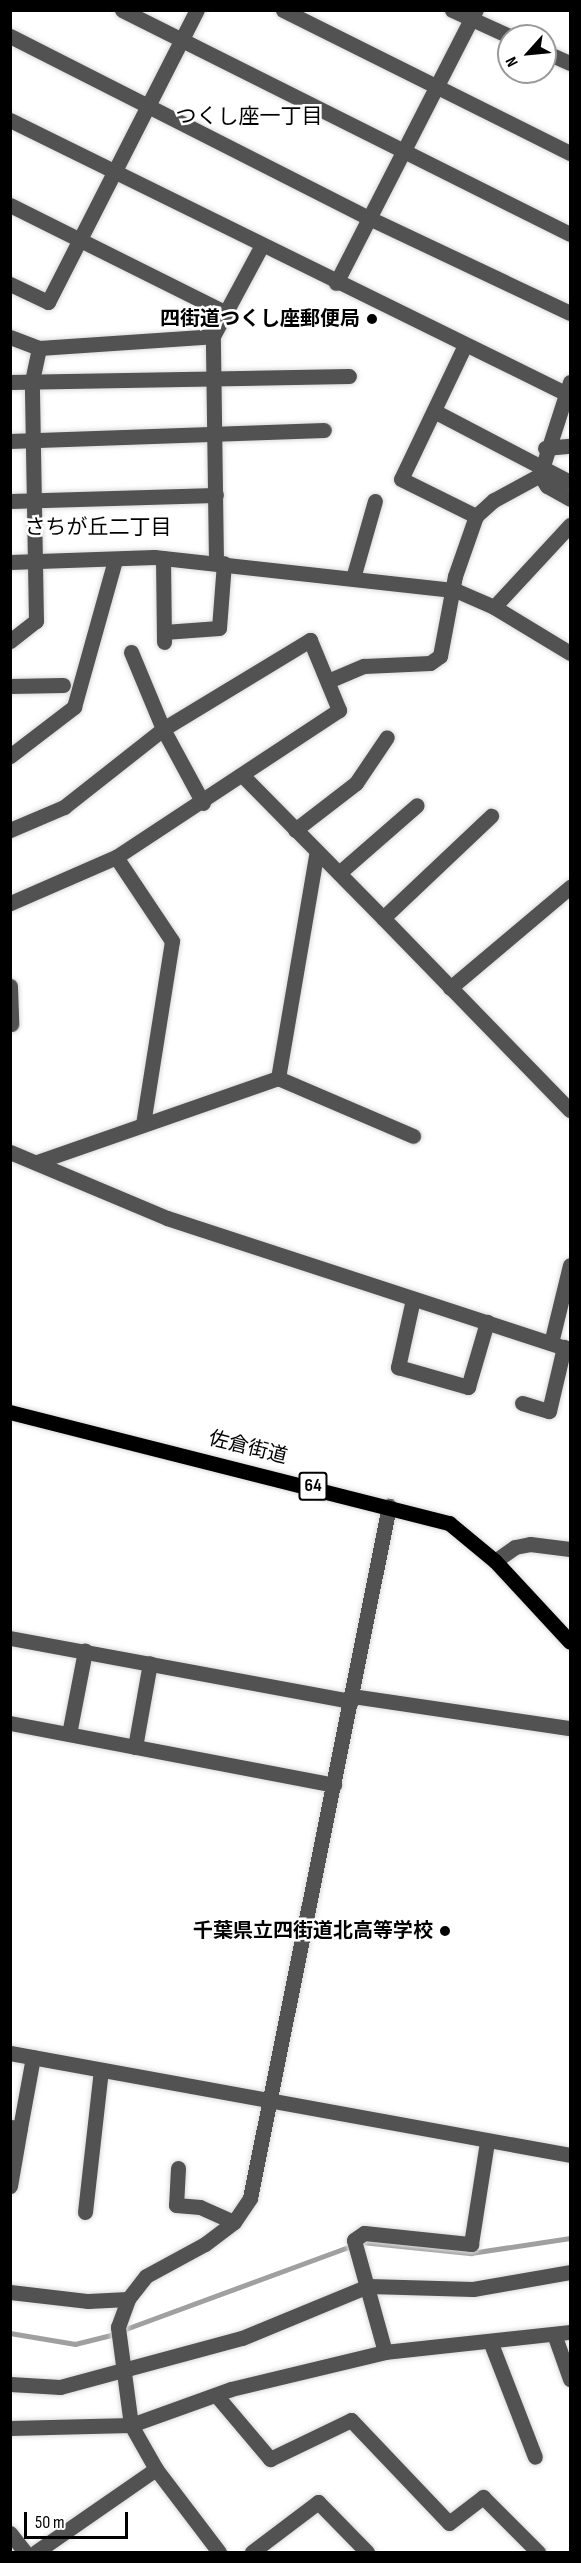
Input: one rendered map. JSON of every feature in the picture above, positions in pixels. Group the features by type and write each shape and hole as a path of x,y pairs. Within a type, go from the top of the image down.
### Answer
{"main road":[{"name":"佐倉街道","path":"10,1412 449,1523 495,1561 570,1641"}],"street":[{"path":"122,10 570,234"},
{"path":"10,284 48,302 197,10"},
{"path":"283,10 570,153"},
{"path":"452,10 474,15 497,29"},
{"path":"336,283 474,15"},
{"path":"10,36 369,218 570,313"},
{"path":"10,120 465,345 568,387 545,448 540,469 547,486 570,499"},
{"path":"10,205 225,312"},
{"path":"163,558 164,637 219,628 220,563 216,495 218,436 213,336 261,246"},
{"path":"10,337 39,348 213,336"},
{"path":"465,345 401,479 476,516"},
{"path":"34,624 35,500 32,381 39,348"},
{"path":"10,382 216,381 349,376"},
{"path":"434,411 540,469 570,482"},
{"path":"10,441 218,436 324,430"},
{"path":"545,448 570,446"},
{"path":"328,681 364,666 430,663 440,656 455,576 476,516 494,500 540,469"},
{"path":"10,501 216,495"},
{"path":"353,578 375,501"},
{"path":"494,607 570,525"},
{"path":"10,562 163,558 454,590 494,607 570,653"},
{"path":"10,756 74,707 115,560"},
{"path":"10,625 34,624"},
{"path":"10,641 34,624"},
{"path":"10,830 64,807 163,729 310,640 339,710 244,777 116,857 10,903"},
{"path":"131,652 163,729 203,803"},
{"path":"10,686 63,685"},
{"path":"295,830 356,783 387,737"},
{"path":"244,777 570,1110"},
{"path":"339,873 417,805"},
{"path":"383,918 491,816"},
{"path":"278,1078 317,851"},
{"path":"116,857 172,941 142,1124"},
{"path":"450,988 570,887"},
{"path":"10,986 11,1024"},
{"path":"37,1162 278,1078 413,1136"},
{"path":"10,1152 167,1218 562,1347"},
{"path":"522,1403 549,1411 562,1347 570,1265"},
{"path":"414,1299 398,1367 468,1387 487,1322"},
{"path":"219,2553 156,2469 132,2425 127,2368 118,2333 128,2299 146,2276 205,2244 234,2222 250,2198 272,2101 389,1506"},
{"path":"495,1561 515,1547 530,1544 570,1549"},
{"path":"10,1638 352,1698 570,1728"},
{"path":"69,1734 85,1651"},
{"path":"135,1747 150,1663"},
{"path":"10,1723 334,1785"},
{"path":"10,2053 487,2142 570,2155"},
{"path":"10,2186 15,2127 33,2057"},
{"path":"85,2212 101,2070"},
{"path":"385,2352 355,2244 364,2233 471,2244 487,2142"},
{"path":"178,2168 176,2205 200,2207 234,2222"},
{"path":"10,2384 60,2387 242,2338 368,2286 473,2289 570,2272"},
{"path":"10,2292 88,2301 128,2299"},
{"path":"10,2428 132,2425 216,2395 385,2352 570,2332"},
{"path":"554,2334 570,2379"},
{"path":"490,2341 535,2457"},
{"path":"216,2395 270,2459 351,2420 448,2523 483,2497 538,2553"},
{"path":"36,2553 156,2469"},
{"path":"252,2553 269,2548 318,2502 367,2553"},
{"path":"10,2534 25,2553"}],"waterway":[{"path":"123,2330 362,2242 471,2253 570,2238"},
{"path":"10,2333 75,2344 115,2334"}],"place":[{"name":"四街道つくし座郵便局","path":"372,319"},
{"name":"千葉県立四街道北高等学校","path":"445,1931"}],"district":[{"name":"つくし座一丁目","path":"249,117"},
{"name":"さちが丘二丁目","path":"98,528"}]}
